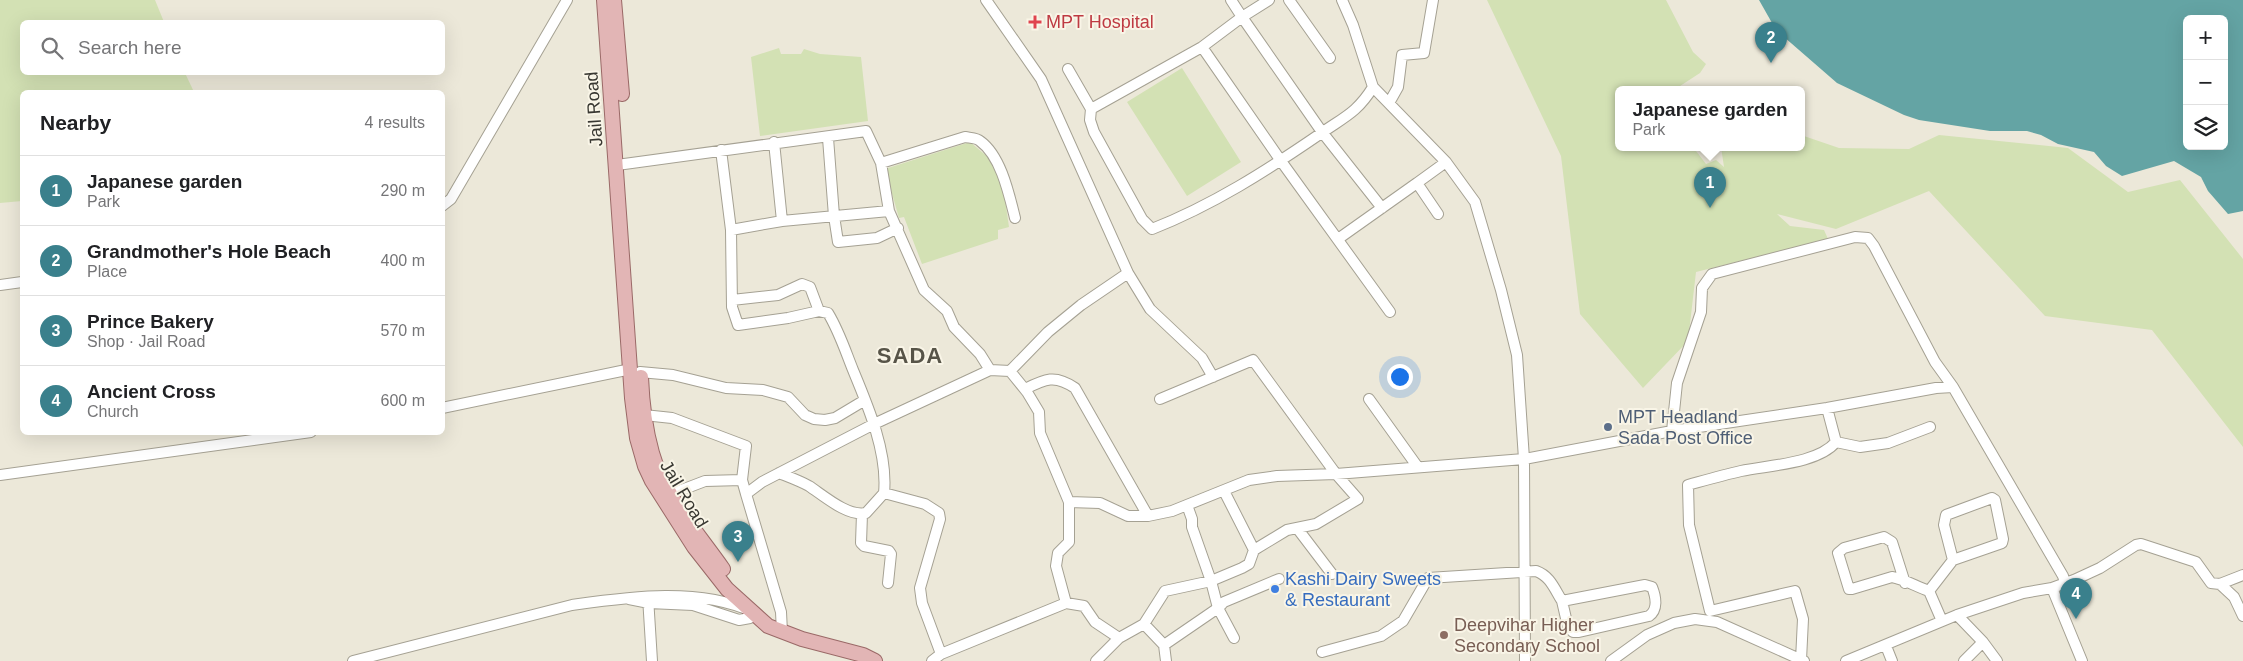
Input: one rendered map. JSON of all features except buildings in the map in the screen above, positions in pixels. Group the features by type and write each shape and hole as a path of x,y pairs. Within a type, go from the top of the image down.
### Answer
{"main road":[{"name":"Jail Road","path":"604,0 622,164"},
{"name":"Jail Road","path":"614,0 622,164 636,370 637,438 645,466 652,481 694,547 727,588 753,612"},
{"name":"Jail Road","path":"636,370 652,454 672,494 734,584 751,604 753,612"},
{"path":"753,612 768,626 782,632 863,655 875,661"}],"street":[{"path":"445,204 451,199 567,0"},
{"path":"986,0 1041,79 1128,273 1150,309 1202,358 1213,377"},
{"path":"1231,0 1322,132 1382,208"},
{"path":"1091,109 1202,47 1242,17 1269,0"},
{"path":"1289,0 1330,58"},
{"path":"1342,0 1353,26 1373,87 1446,162 1475,202 1502,290 1516,355 1524,459 1526,660"},
{"path":"1389,103 1398,88 1402,55 1424,53 1434,0"},
{"path":"1202,47 1281,161 1390,312"},
{"path":"1068,69 1091,109 1090,120 1094,132 1142,219 1152,229 1193,213 1281,161 1362,104 1373,87"},
{"path":"622,164 774,142 828,138 866,131 881,163 889,211 924,290 947,311 954,327 980,354 990,370"},
{"path":"881,163 965,137 979,140 991,152 1007,185 1015,218"},
{"path":"828,138 838,242 877,238 898,228"},
{"path":"774,142 782,220"},
{"path":"721,150 731,230 732,307 738,325 788,318 819,311 828,313 838,329 874,424 881,459 884,493 866,513 862,514 829,501 809,486 779,473"},
{"path":"1338,239 1446,162"},
{"path":"1417,183 1438,214"},
{"path":"731,230 782,220 889,211"},
{"path":"1672,431 1677,383 1701,312 1702,288 1712,274 1855,237 1868,238 1935,362 1953,387 2065,582"},
{"path":"746,494 779,473 874,424 990,370 1010,371 1055,327 1081,305 1128,273"},
{"path":"0,285 20,282"},
{"path":"732,300 778,295 802,284 810,287 819,311"},
{"path":"1096,661 1119,638 1144,624 1165,591 1211,581 1249,564 1254,550 1287,530 1316,524 1358,499 1336,474 1253,360 1160,399"},
{"path":"445,407 636,370 674,375 726,388 763,390 788,397 805,415 814,420 835,418 866,400"},
{"path":"1010,371 1025,389 1039,412 1040,432 1069,502 1069,542 1058,553 1056,566 1066,603"},
{"path":"1025,389 1044,380 1052,379 1063,380 1074,388 1148,516"},
{"path":"1069,502 1100,503 1128,516 1148,516 1187,505 1249,480 1277,476 1336,474 1417,466 1524,459 1672,431 1827,408 1936,388 1953,387"},
{"path":"1369,399 1417,466"},
{"path":"1827,408 1836,442"},
{"path":"644,415 672,418 746,446 742,480 781,612 782,632"},
{"path":"1836,442 1860,447 1888,443 1930,427"},
{"path":"0,475 289,435"},
{"path":"1611,661 1647,635 1674,623 1695,619 1717,622 1803,661 1803,619 1795,591 1710,611 1689,524 1688,485 1741,471 1813,457 1832,447 1836,442"},
{"path":"672,494 705,481 742,480"},
{"path":"1224,491 1254,550"},
{"path":"884,493 924,504 939,513 940,519 920,588 922,602 941,654"},
{"path":"1929,591 1953,560 2002,543 2003,539 1995,500 1992,498 1946,515 1944,525 1953,560"},
{"path":"1187,505 1192,519 1192,527 1211,581 1218,608 1234,638"},
{"path":"862,514 861,543 864,546 889,550 891,554 888,583"},
{"path":"1297,528 1332,574"},
{"path":"1905,582 1892,542 1888,538 1884,537 1844,548 1838,553 1849,589 1892,576 1905,582 1929,591 1942,621"},
{"path":"1846,661 1957,615 2023,593 2052,588 2100,568 2136,545 2141,544 2196,562 2211,583 2220,584 2243,575"},
{"path":"1322,652 1381,636 1402,621 1428,578 1524,572 1544,574 1562,600 1568,627 1572,632 1648,616 1654,613 1655,607 1652,587 1645,585 1562,600"},
{"path":"1164,645 1224,602 1279,579"},
{"path":"2220,584 2234,597 2243,616"},
{"path":"2052,588 2082,661"},
{"path":"353,661 572,605 629,599 692,598 726,602 753,612"},
{"path":"648,600 652,661"},
{"path":"932,661 941,654 1066,603 1084,606 1095,622 1119,638"},
{"path":"1957,615 1984,642 1997,661"},
{"path":"1144,624 1164,645 1166,661"},
{"path":"1964,661 1984,642"},
{"path":"1886,646 1892,661"}],"green space":[{"path":"0,0 155,0 163,20 20,20 20,75 186,75 193,90 20,90 20,201 0,203"},
{"path":"1487,0 1666,0 1693,52 1706,64 1700,73 1680,86 1615,86 1615,151 1696,151 1706,164 1716,160 1724,167 1722,151 1805,151 1805,136 1839,148 1909,149 1939,135 2068,148 2128,192 2180,180 2243,259 2243,447 2152,330 2045,316 1929,191 1836,229 1777,214 1790,226 1824,230 1828,239 1696,272 1688,341 1643,388 1580,314 1561,156"},
{"path":"779,48 781,54 801,54 804,49 820,54 861,57 868,121 760,136 751,57"},
{"path":"1182,68 1241,162 1187,196 1127,102"},
{"path":"970,142 989,158 1003,185 1009,227 998,230 998,239 922,264 904,217 899,218 885,169"}],"water":[{"path":"1759,0 2243,0 2243,211 2228,214 2208,191 2201,177 2174,161 2122,176 2106,166 2094,152 2058,144 2041,135 2027,131 1990,131 1919,120 1904,115 1837,83 1776,30"}],"place":[{"name":"MPT Hospital","path":"1035,22"},
{"name":"Grandmother's Hole Beach","path":"1771,63"},
{"name":"Japanese garden","path":"1710,208"},
{"name":"MPT Headland Sada Post Office","path":"1608,427"},
{"name":"Prince Bakery","path":"738,562"},
{"name":"Kashi Dairy Sweets & Restaurant","path":"1275,589"},
{"name":"Ancient Cross","path":"2076,619"},
{"name":"Deepvihar Higher Secondary School","path":"1444,635"}],"district":[{"name":"SADA","path":"910,355"}]}
